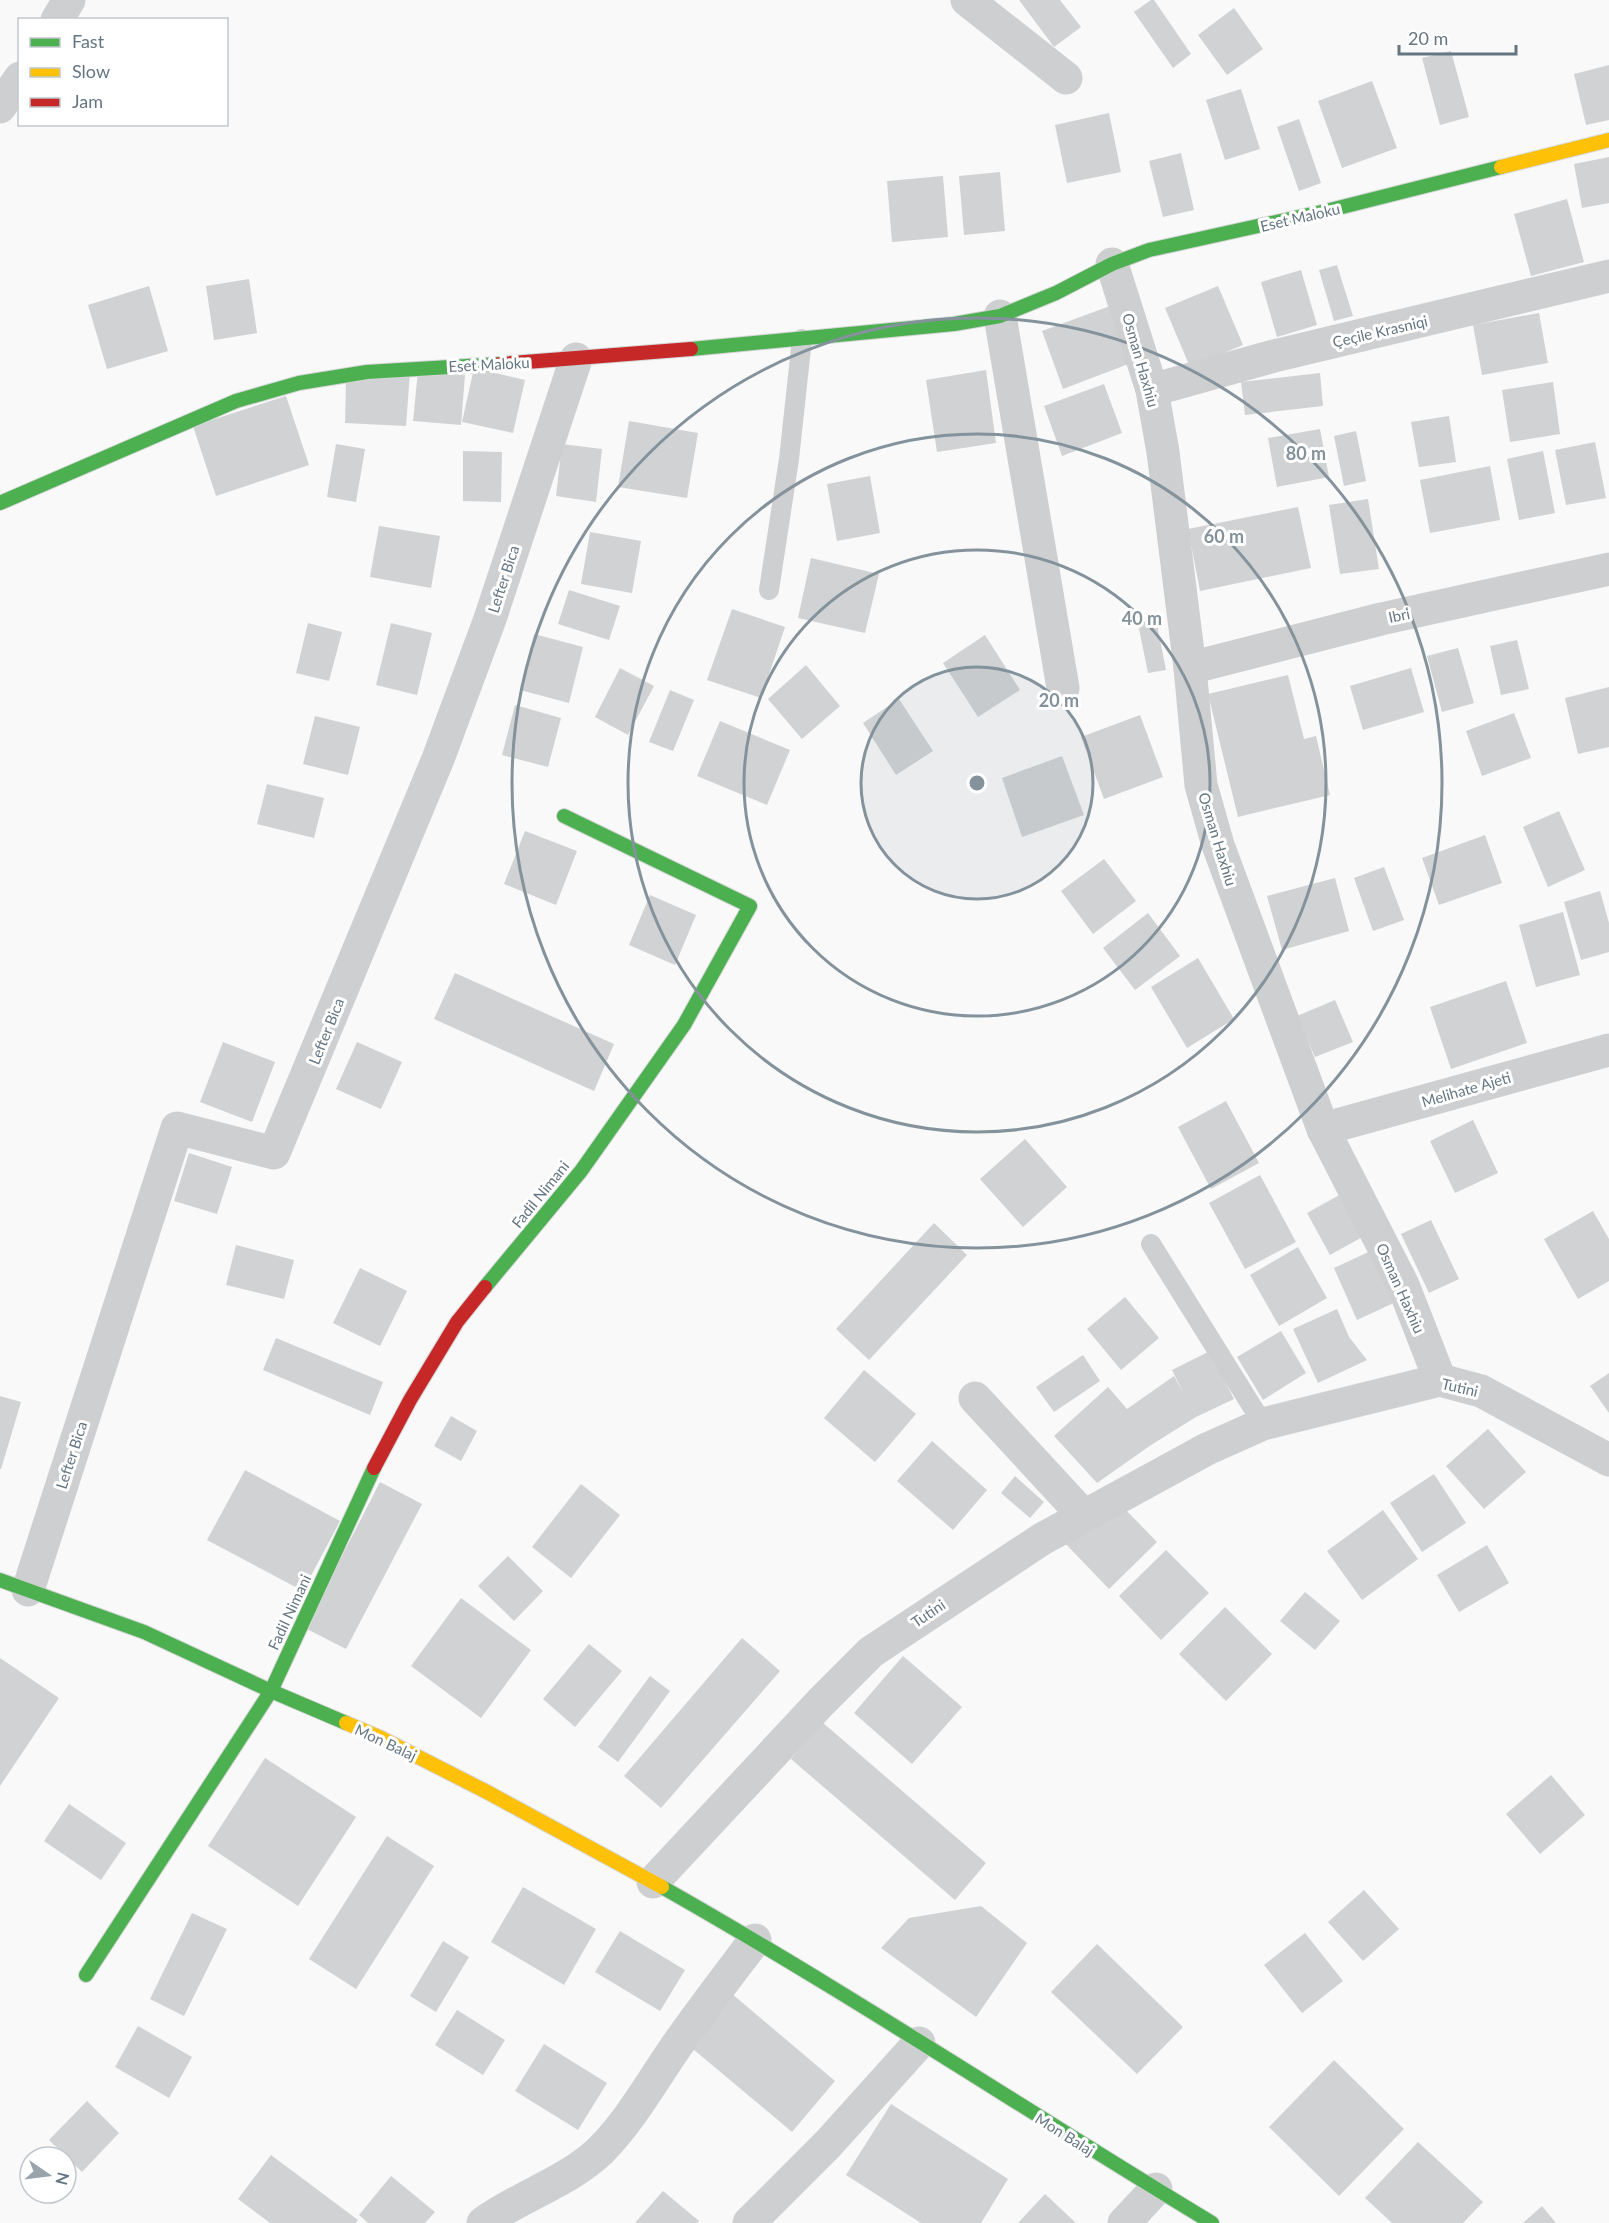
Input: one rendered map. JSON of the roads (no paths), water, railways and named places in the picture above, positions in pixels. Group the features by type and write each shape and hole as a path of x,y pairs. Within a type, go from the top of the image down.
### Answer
{"street":[{"path":"58,18 69,0"},
{"path":"967,0 1066,78"},
{"path":"0,107 18,81"},
{"name":"Eset Maloku","path":"0,503 236,401 299,383 367,372 576,359 954,324 1000,316 1056,293 1112,264 1149,250 1326,211 1609,140"},
{"name":"Osman Haxhiu","path":"1112,264 1152,390 1173,520 1201,784 1218,845 1323,1129 1402,1285 1440,1380"},
{"name":"Çeçile Krasniqi","path":"1152,390 1274,356 1609,276"},
{"path":"1000,316 1063,688"},
{"name":"Lefter Bica","path":"14,1585 177,1128 274,1152 438,759 490,619 576,359"},
{"name":"Ibri","path":"1190,668 1381,619 1609,569"},
{"name":"Fadil Nimani","path":"271,1691 366,1483 410,1400 451,1332 581,1171 684,1025 750,906 564,816"},
{"name":"Melihate Ajeti","path":"1323,1129 1609,1050"},
{"name":"Tutini","path":"653,1882 821,1702 871,1652 1042,1539 1207,1449 1263,1424 1440,1380 1481,1391 1609,1460"},
{"path":"975,1398 1084,1516"},
{"name":"Mon Balaj","path":"14,1585 144,1632 271,1691 379,1737 487,1792 754,1940 1212,2223"},
{"path":"86,1975 271,1691"},
{"path":"483,2223 500,2210 566,2177 598,2152 622,2126 754,1940"},
{"path":"748,2223 828,2144 919,2043"},
{"path":"1124,2223 1156,2189"}],"lane":[{"path":"769,590 789,459 802,339"},
{"path":"1151,1244 1263,1424"}]}
